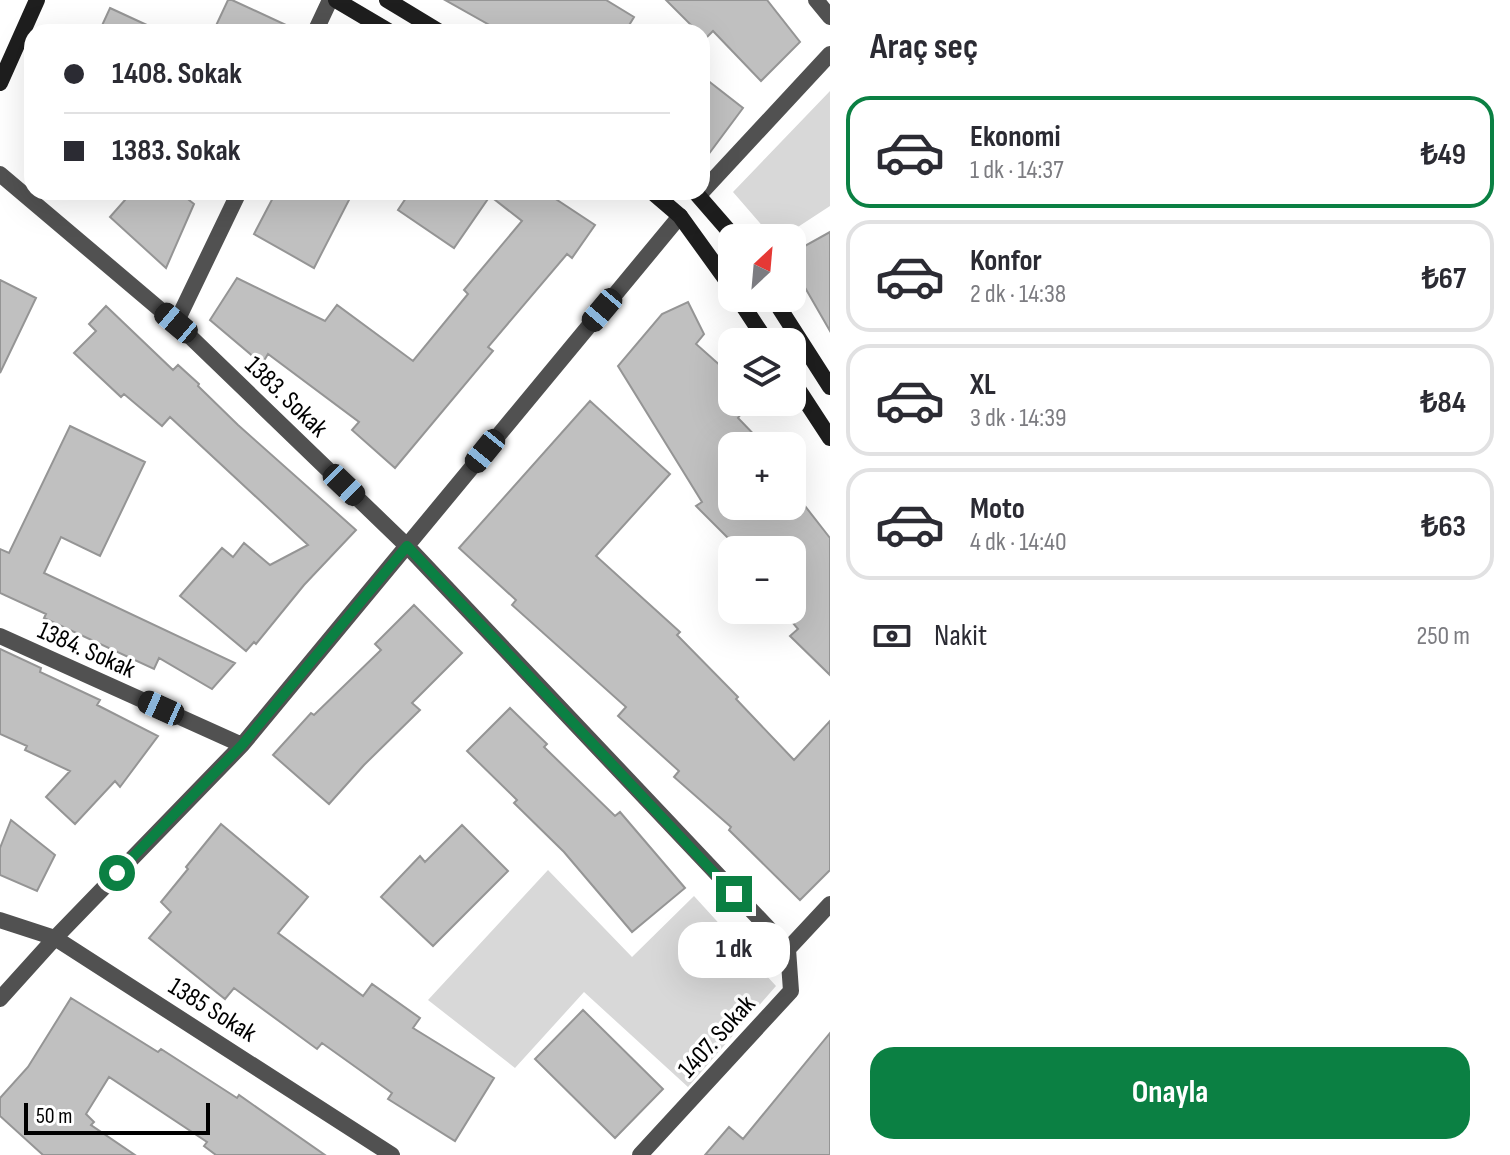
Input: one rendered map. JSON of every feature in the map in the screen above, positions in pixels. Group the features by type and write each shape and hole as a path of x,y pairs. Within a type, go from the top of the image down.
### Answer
{"street":[{"path":"26,24 37,0"},
{"path":"319,24 330,0"},
{"path":"336,0 376,24"},
{"path":"387,0 427,24"},
{"path":"816,0 830,17"},
{"path":"0,83 24,29"},
{"path":"710,180 830,54"},
{"name":"1383. Sokak","path":"0,174 24,194"},
{"name":"1383. Sokak","path":"31,200 176,323 407,546 788,949"},
{"path":"176,323 235,200"},
{"path":"661,200 680,216 718,269"},
{"path":"0,999 242,745 692,200"},
{"path":"702,200 723,224"},
{"path":"782,312 830,387"},
{"path":"806,401 830,438"},
{"name":"1384. Sokak","path":"0,636 242,745"},
{"path":"788,949 830,904"},
{"name":"1385 Sokak","path":"0,920 55,938 392,1155"},
{"name":"1407. Sokak","path":"640,1155 791,991 788,949"}],"shaded area":[{"path":"830,91 830,206 802,224 761,224 733,192"},
{"path":"548,870 632,957 694,896 776,986 688,1087 584,992 515,1068 428,1000"}],"building":[{"path":"228,0 232,0 284,24 217,24"},
{"path":"445,0 606,0 634,17 630,24 488,24"},
{"path":"666,0 767,0 800,42 761,81 713,31 710,34 710,24 690,24"},
{"path":"110,8 145,24 103,24"},
{"path":"710,82 743,108 710,152"},
{"path":"125,200 189,200 194,204 166,268 110,217"},
{"path":"272,200 349,200 314,268 254,234"},
{"path":"405,200 487,200 454,248 398,210"},
{"path":"495,200 557,200 595,225 572,258 567,254 488,347 493,351 395,468 352,430 359,422 268,354 262,364 210,320 237,278 325,321 337,305 413,361 468,294 464,290 522,221"},
{"path":"830,232 830,331 806,289 806,245"},
{"path":"0,280 36,298 0,373"},
{"path":"688,302 704,334 696,344 718,364 718,416 740,416 752,432 718,432 718,520 806,520 806,507 830,538 830,675 790,636 798,629 794,624 806,624 806,536 726,536 696,506 702,502 618,366 662,314"},
{"path":"106,306 173,370 178,365 238,425 356,530 304,585 256,644 254,642 246,651 180,596 222,548 233,557 244,543 270,565 308,545 170,417 162,426 124,394 121,397 74,353 96,331 89,324"},
{"path":"590,401 670,474 596,556 680,632 677,635 794,760 830,721 830,870 800,900 729,830 731,827 674,777 679,771 618,716 626,707 512,605 516,600 459,548"},
{"path":"70,426 145,462 100,556 61,537 44,573 235,663 212,689 159,658 154,669 44,618 46,614 0,593 0,549 9,553"},
{"path":"414,605 462,653 412,703 420,710 329,804 273,755 311,713 314,715 381,650 375,644"},
{"path":"0,649 100,700 97,705 158,736 120,787 115,781 75,824 46,797 70,771 25,750 27,746 0,734"},
{"path":"510,708 547,744 544,747 615,816 620,812 685,888 632,932 564,852 514,803 517,800 467,751"},
{"path":"11,820 55,855 37,891 0,875 0,848"},
{"path":"221,824 308,897 278,933 363,996 372,984 420,1018 413,1028 494,1078 455,1141 388,1099 392,1093 322,1043 317,1049 234,988 225,999 149,938 171,912 161,902"},
{"path":"462,825 508,871 433,946 381,897 420,856 425,862"},
{"path":"71,998 158,1052 161,1049 237,1098 239,1095 325,1155 216,1155 204,1146 207,1142 109,1077 86,1114 94,1122 91,1125 135,1155 43,1155 0,1116 0,1098 28,1067"},
{"path":"583,1010 663,1089 615,1138 535,1059"},
{"path":"830,1033 830,1155 705,1155 729,1127 743,1139"}],"route":[{"path":"117,873 242,745 407,546 734,894"}]}
